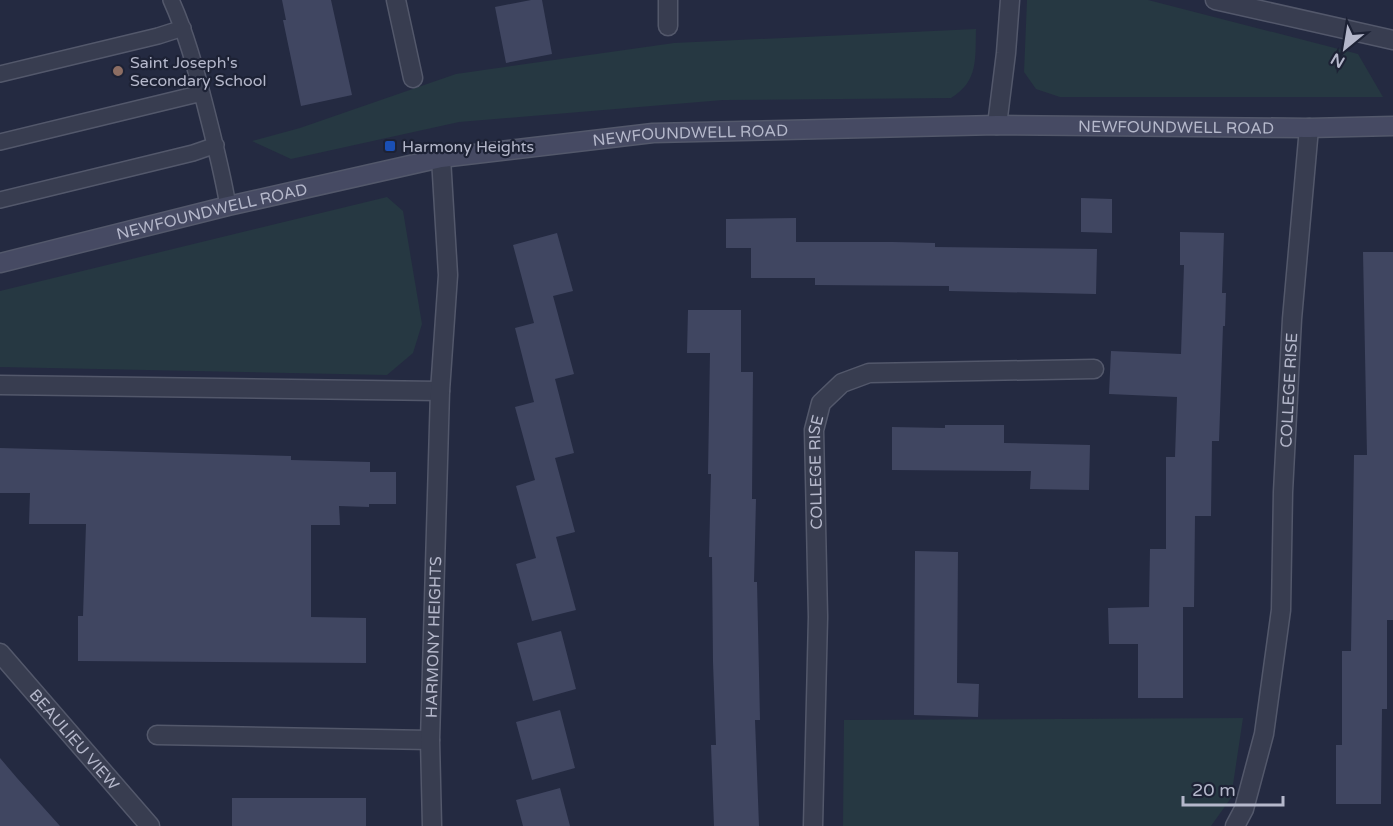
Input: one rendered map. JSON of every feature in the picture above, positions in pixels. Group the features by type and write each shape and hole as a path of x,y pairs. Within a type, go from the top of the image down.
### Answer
{"main road":[{"name":"NEWFOUNDWELL ROAD","path":"0,263 228,206 441,158 653,133 997,125 1309,128 1393,126"}],"street":[{"path":"396,0 413,78"},
{"path":"668,0 668,26"},
{"path":"997,125 1010,0"},
{"path":"1215,0 1393,40"},
{"name":"COLLEGE RISE","path":"1235,826 1244,809 1264,734 1281,610 1283,492 1292,319 1309,128"},
{"name":"HARMONY HEIGHTS","path":"432,826 430,740 440,391 448,275 441,158"},
{"name":"COLLEGE RISE","path":"813,826 818,617 814,430 820,403 842,383 869,373 1094,369"},
{"path":"0,385 440,391"},
{"name":"BEAULIEU VIEW","path":"0,653 150,826"},
{"name":"HARMONY HEIGHTS","path":"157,735 430,740"}],"lane":[{"path":"171,0 183,28 202,93 216,145 228,206"},
{"path":"0,74 183,28"},
{"path":"0,142 202,93"},
{"path":"0,200 193,153 216,145"}],"shaded area":[{"path":"1027,0 1148,0 1358,54 1383,97 1060,97 1036,89 1024,72"},
{"path":"976,29 974,68 967,84 951,98 723,100 459,122 291,159 252,141 300,128 456,74 674,43"},
{"path":"387,197 403,211 422,324 413,353 387,375 0,367 0,291"},
{"path":"1243,718 1231,798 1211,826 843,826 844,720"}],"building":[{"path":"282,0 331,0 352,95 301,106 283,20 286,20"},
{"path":"542,0 552,54 506,63 495,7"},
{"path":"1081,198 1112,199 1112,233 1081,232"},
{"path":"796,218 796,242 893,242 935,243 935,247 1097,249 1096,294 949,291 949,286 815,285 815,278 751,278 751,248 726,248 726,219"},
{"path":"1180,232 1224,233 1222,293 1226,293 1219,441 1212,441 1211,516 1195,516 1194,607 1183,607 1183,698 1138,698 1138,644 1109,644 1108,608 1149,607 1150,549 1166,549 1166,457 1175,457 1177,397 1109,394 1111,351 1181,354 1184,265 1180,265"},
{"path":"557,233 573,291 553,296 574,374 555,379 574,453 555,458 575,532 556,537 576,610 532,621 516,564 536,558 516,486 535,480 515,407 534,402 515,328 534,323 513,245"},
{"path":"1363,252 1393,252 1393,620 1387,620 1387,709 1382,709 1381,804 1336,804 1336,745 1342,745 1342,651 1351,651 1354,455 1367,455"},
{"path":"688,310 741,310 741,372 753,372 752,499 756,499 754,582 757,582 760,720 755,720 759,826 714,826 711,745 716,745 712,557 709,557 711,474 708,474 710,353 687,353"},
{"path":"945,425 1004,425 1004,443 1090,445 1089,490 1030,489 1031,471 892,470 892,427 945,428"},
{"path":"0,448 291,456 291,460 370,462 370,472 396,472 396,504 369,504 369,507 339,506 340,525 311,525 311,617 366,618 366,663 78,661 78,616 83,616 86,524 29,524 30,493 0,493"},
{"path":"915,551 958,552 957,683 979,684 978,717 914,715"},
{"path":"561,631 576,689 533,701 517,643"},
{"path":"560,710 575,768 532,780 516,722"},
{"path":"0,758 17,778 60,826 0,826"},
{"path":"560,788 570,826 523,826 516,800"},
{"path":"232,798 366,798 366,826 232,826"}],"place":[{"name":"Saint Joseph's Secondary School","path":"118,71"},
{"name":"Harmony Heights","path":"390,146"}]}
